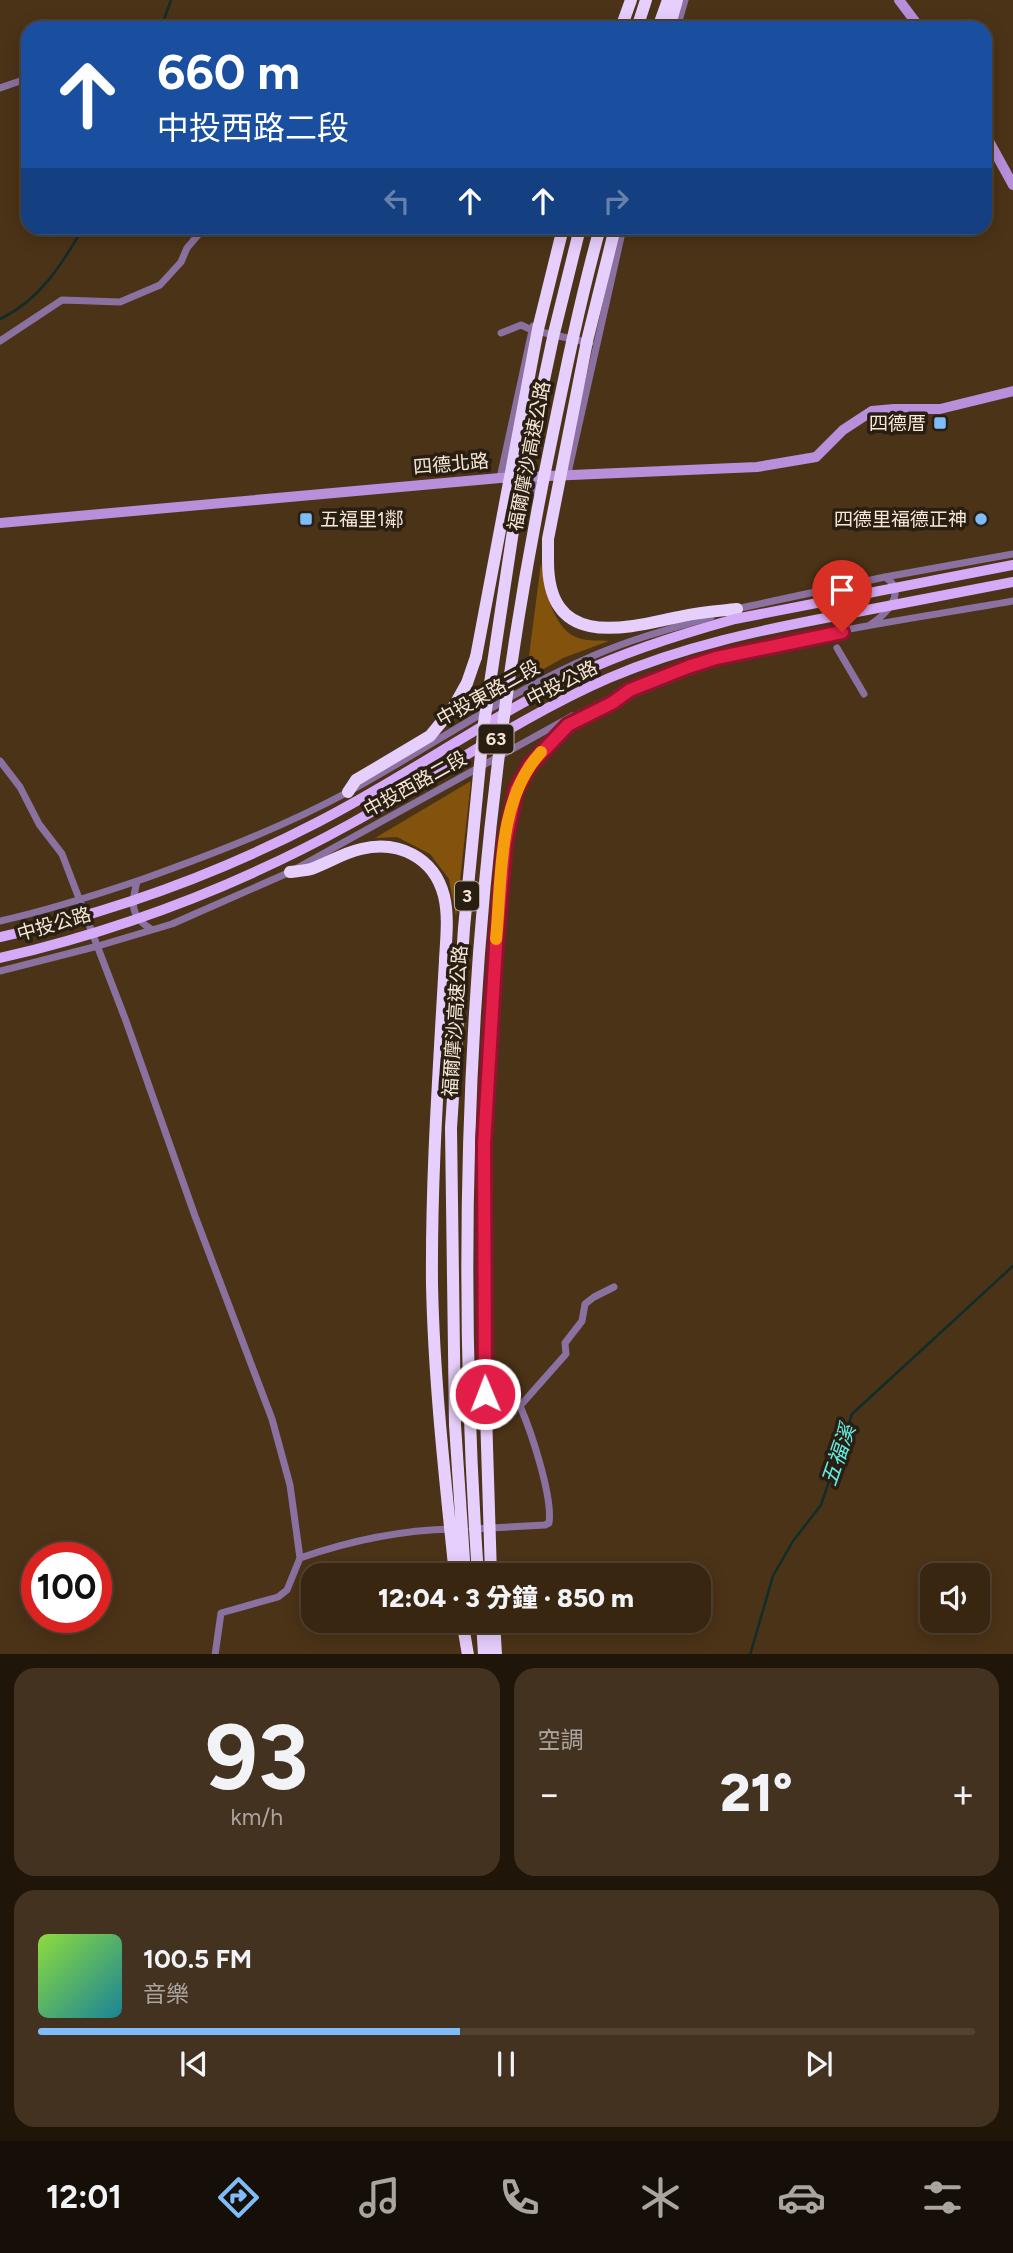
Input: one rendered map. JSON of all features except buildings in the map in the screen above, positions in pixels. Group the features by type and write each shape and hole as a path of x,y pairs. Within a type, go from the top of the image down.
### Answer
{"highway":[{"path":"622,21 629,0"},
{"path":"639,21 646,0"},
{"path":"660,21 668,0"},
{"path":"671,21 677,0"},
{"path":"348,792 356,780 430,736 463,692 476,657 536,343 560,235"},
{"name":"福爾摩沙高速公路","path":"464,1563 455,1426 451,1141 464,928 484,723 514,524 554,333 578,235"},
{"name":"福爾摩沙高速公路","path":"477,1563 470,1450 468,1129 481,931 502,724 516,629 573,338 598,235"},
{"path":"613,235 587,341 548,539 548,580 556,602 568,616 589,626 604,629 623,629 688,615 737,609"},
{"path":"491,1563 484,1349 484,1144 505,843 516,790 530,765 568,725 612,703 630,690"},
{"path":"290,872 310,869 346,853 391,846 402,849 428,867 444,896 447,919 436,1124 432,1283 440,1422 454,1563"},
{"path":"465,1633 469,1654"},
{"path":"468,1633 469,1654"},
{"path":"483,1633 484,1654"},
{"path":"495,1633 496,1654"}],"main road":[{"name":"中投公路","path":"0,937 141,897 241,859 378,790 543,692 614,659 736,619 1013,565"},
{"name":"中投公路","path":"0,958 79,936 184,901 286,858 380,807 550,707 609,678 681,651 769,629 1013,582"}],"street":[{"path":"679,21 685,0"},
{"path":"900,0 915,21"},
{"path":"0,88 21,81"},
{"path":"992,146 1013,184"},
{"path":"0,341 62,300 120,302 160,285 181,262 187,248 198,235"},
{"path":"500,478 532,330 560,235"},
{"path":"568,473 622,235"},
{"path":"500,333 521,325 532,330 596,344"},
{"name":"四德北路","path":"0,523 536,475 757,467 816,457 843,430 872,411 940,409 1013,391"},
{"path":"534,491 536,475"},
{"name":"中投東路二段","path":"0,921 80,900 137,881 197,860 253,836 348,792 560,671 638,638 737,609 885,577 1013,554"},
{"path":"866,627 884,616 894,602 895,588 891,580 885,577"},
{"name":"中投西路二段","path":"0,971 98,946 172,923 290,872 557,723 688,667 716,658 866,627 1013,601"},
{"path":"837,648 864,694"},
{"path":"0,761 20,787 39,824 62,854 98,946 197,1224 272,1419 290,1485 300,1558 287,1590 278,1597 221,1613 215,1654"},
{"path":"137,881 133,897 134,911 138,920 151,929"},
{"path":"300,1558 334,1546 428,1530 549,1523 543,1480 531,1431 520,1406 566,1354 565,1343 582,1321 585,1304 614,1287"}],"shaded area":[{"path":"541,563 552,607 563,627 581,639 609,641 563,658 526,679"},
{"path":"471,781 456,916 449,879 430,854 397,837 375,838"}],"waterway":[{"path":"164,21 171,0"},
{"path":"0,319 27,302 49,280 79,235"},
{"name":"五福溪","path":"750,1654 773,1576 793,1541 821,1505 852,1414 1013,1266"}],"slow traffic":[{"path":"496,939 510,813 516,790 541,752"}],"place":[{"name":"四德厝","path":"940,423"},
{"name":"五福里1鄰","path":"306,519"},
{"name":"四德里福德正神","path":"981,519"}],"route":[{"path":"485,1394 484,1144 489,1044 505,843 516,790 530,765 568,725 612,703 630,690 716,658 842,632"}]}
